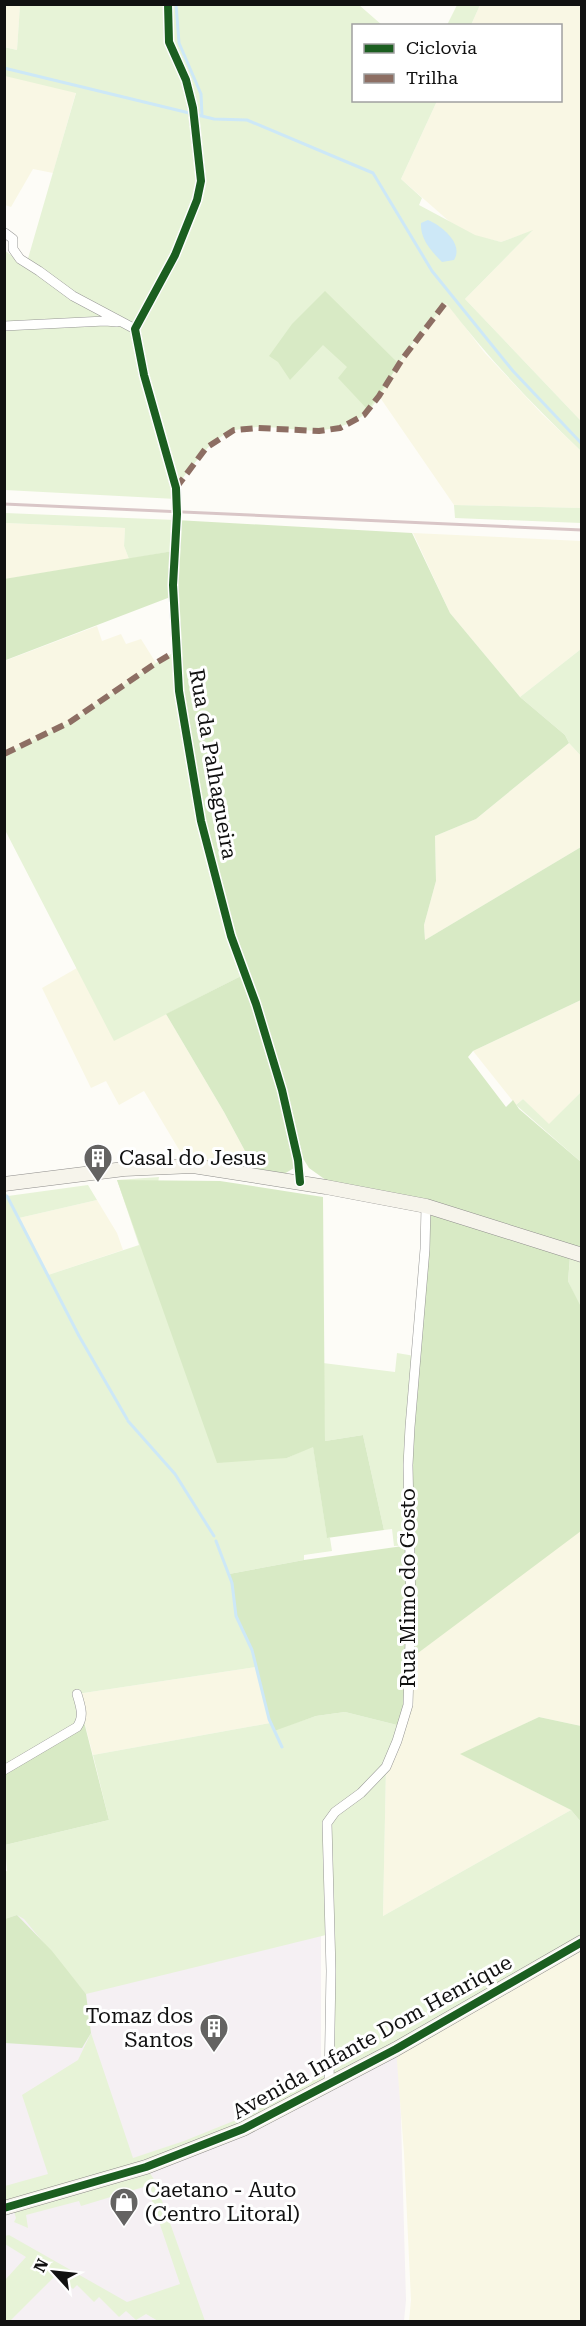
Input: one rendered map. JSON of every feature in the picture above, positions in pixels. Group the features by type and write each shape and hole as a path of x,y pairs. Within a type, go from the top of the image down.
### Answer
{"main road":[{"path":"4,1184 160,1166 193,1166 300,1182 426,1206 582,1255"},
{"name":"Avenida Infante Dom Henrique","path":"4,2208 170,2158 243,2129 329,2085 582,1942"}],"street":[{"path":"5,233 13,239 13,249 20,259 73,296 135,329 175,255 197,200 201,180 193,112 186,80 169,42 168,4"},
{"path":"4,326 105,321 120,323"},
{"name":"Rua da Palhagueira","path":"135,329 144,375 176,488 177,514 173,585 179,691 201,821 231,936 256,1004 282,1090 298,1160 300,1182"},
{"name":"Rua Mimo do Gosto","path":"329,2085 331,1971 327,1823 335,1812 361,1793 386,1767 408,1705 411,1608 408,1465 425,1249 426,1206"},
{"path":"4,1770 77,1727 81,1722 82,1714 77,1694"}],"shaded area":[{"path":"4,5 20,5 17,50 5,47"},
{"path":"480,5 581,5 581,421 465,299 532,231 501,242 475,236 450,222 401,179 437,102 562,102 562,24 471,24"},
{"path":"4,68 78,85 53,173 33,169 11,207 5,205"},
{"path":"446,302 484,352 542,414 581,451 581,508 454,505 379,396 403,358"},
{"path":"5,523 125,528 124,546 129,559 5,579"},
{"path":"413,533 581,541 581,649 520,697 450,613"},
{"path":"97,626 102,641 121,634 126,644 141,639 156,663 70,722 5,754 4,656 7,660"},
{"path":"569,743 581,756 581,847 425,940 424,925 436,881 435,836 476,819"},
{"path":"77,968 114,1040 166,1014 245,1151 248,1167 184,1158 144,1091 119,1105 106,1081 91,1088 42,988"},
{"path":"581,1000 580,1093 549,1125 523,1099 516,1105 473,1051"},
{"path":"97,1200 117,1233 123,1250 48,1275 19,1218"},
{"path":"581,1527 581,1726 539,1717 461,1754 571,1810 383,1916 386,1767 410,1659"},
{"path":"256,1667 270,1723 93,1755 77,1694"},
{"path":"321,1796 321,2091 399,2047 406,2300 404,2321 5,2321 4,1872"},
{"path":"581,1942 581,2321 409,2321 411,2300 404,2153 396,2049"}],"green space":[{"path":"20,5 359,5 381,24 352,24 352,102 437,102 401,179 422,198 419,205 475,235 501,242 533,230 465,299 581,421 581,451 510,380 446,303 408,350 373,405 361,417 344,425 313,431 252,427 230,432 212,444 184,476 179,484 176,499 5,490 5,326 118,322 27,262 76,93 5,76 4,47 17,50"},
{"path":"457,5 480,5 471,24 448,24"},
{"path":"4,250 65,294 106,318 5,323"},
{"path":"325,291 399,364 368,410 338,378 347,367 323,345 290,380 278,362 269,356 292,324"},
{"path":"454,505 581,508 581,523 455,518"},
{"path":"5,513 176,520 173,551 129,559 124,546 125,528 5,523"},
{"path":"176,520 412,533 450,613 520,697 565,735 569,743 476,819 435,836 436,881 424,925 425,940 581,847 581,1000 473,1051 468,1057 506,1107 513,1100 519,1109 581,1162 581,1249 330,1183 309,1168 304,1160 296,1161 294,1168 284,1174 248,1167 245,1151 166,1014 245,974 252,990 201,821 179,691 173,596 6,660 4,656 4,579 173,551"},
{"path":"581,649 581,756 565,735 520,697"},
{"path":"176,651 201,821 245,974 114,1041 5,830 5,754 70,722"},
{"path":"581,1087 581,1162 516,1105 523,1099 549,1124 580,1093"},
{"path":"159,1177 158,1183 287,1458 313,1446 327,1537 330,1538 332,1551 304,1555 304,1560 229,1574 236,1616 252,1650 256,1667 77,1694 81,1722 5,1770 5,1192 8,1196 88,1185 97,1200 19,1218 48,1275 139,1245 117,1180"},
{"path":"117,1180 220,1181 323,1197 325,1441 363,1435 384,1530 327,1538 313,1447 287,1458 217,1463"},
{"path":"424,1210 570,1257 568,1281 582,1309 581,1531 410,1659 401,1726 345,1712 316,1716 274,1731 252,1650 236,1616 229,1574 304,1560 410,1545 408,1465"},
{"path":"570,1257 581,1260 581,1309 568,1281"},
{"path":"397,1353 415,1356 410,1545 394,1546 392,1529 384,1530 363,1435 325,1441 323,1363 395,1372"},
{"path":"345,1712 401,1726 386,1767 383,1916 571,1810 581,1822 581,1941 329,2085 146,2167 155,2181 205,2321 158,2321 146,2314 136,2320 126,2311 119,2317 99,2297 94,2302 77,2285 73,2289 57,2274 10,2321 5,2321 5,2280 26,2257 5,2244 5,2236 9,2235 127,2302 180,2284 147,2186 81,2206 79,2201 26,2215 28,2228 14,2222 16,2218 12,2206 5,2208 5,2186 48,2174 22,2095 78,2060 91,2033 133,2158 241,2118 330,2072 330,1934 86,1994 24,1919 17,1915 5,1919 4,1872 7,1871 5,1845 109,1820 93,1755 270,1723 274,1730 316,1716"},
{"path":"82,1714 109,1820 5,1845 5,1770 77,1727"},
{"path":"539,1717 581,1726 581,1822 571,1810 460,1754"},
{"path":"17,1915 52,1951 86,1994 91,2033 82,2048 5,2043 5,1919"}],"water":[{"path":"428,220 445,231 454,242 456,254 454,260 442,262 427,244 422,234 421,223"}],"waterway":[{"path":"176,4 179,43 201,94 202,116"},
{"path":"4,68 214,119 247,120 373,173 432,271 513,371 582,444"},
{"path":"7,1196 79,1336 127,1419"},
{"path":"128,1421 175,1474 214,1536"},
{"path":"216,1541 232,1583 236,1616 252,1650 269,1719 282,1747"}],"railway":[{"path":"4,504 582,530"}],"marked path":[{"path":"176,488 206,448 234,430 258,428 319,431 340,428 364,415 403,358 446,302"},
{"path":"4,754 70,722 176,651"}],"cycle path":[{"path":"168,4 169,42 186,80 193,108 201,181 197,200 175,255 135,329 144,375 176,488 177,514 173,585 179,691 201,821 231,936 256,1004 282,1090 298,1160 300,1182"},
{"path":"4,2208 146,2167 243,2129 396,2049 582,1942"}],"place":[{"name":"Casal do Jesus","path":"98,1184"},
{"name":"Tomaz dos Santos","path":"214,2054"},
{"name":"Caetano - Auto (Centro Litoral)","path":"124,2228"}]}
